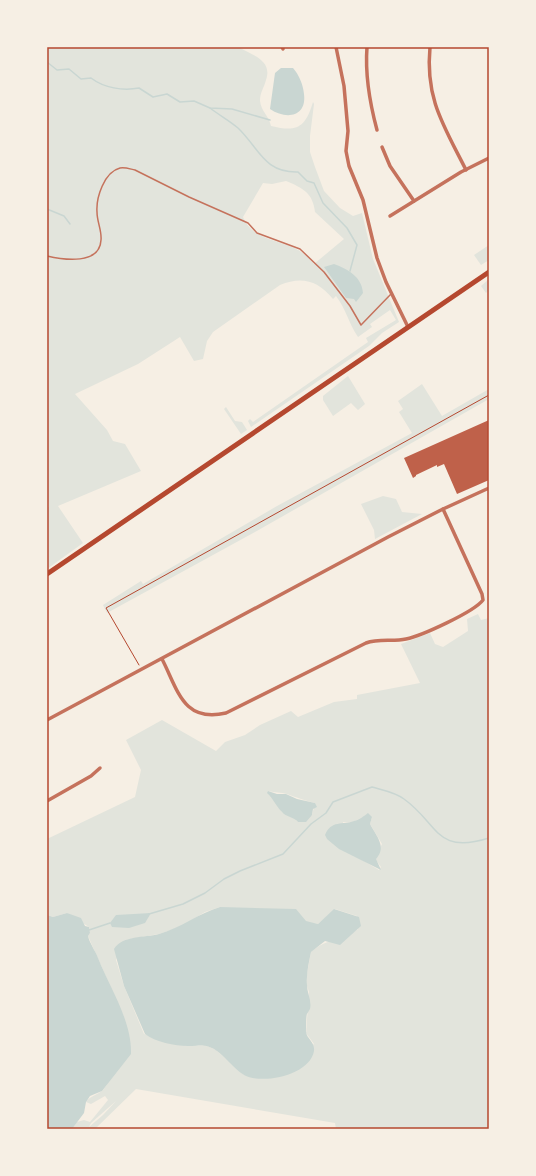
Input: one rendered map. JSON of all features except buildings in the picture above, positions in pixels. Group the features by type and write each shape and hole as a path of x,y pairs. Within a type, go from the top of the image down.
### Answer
{"main road":[{"path":"47,574 489,272"}],"street":[{"path":"336,47 344,86 348,131 346,151 349,166 363,200 377,258 391,294 408,327"},
{"path":"367,47 368,83 377,130"},
{"path":"430,47 429,80 433,101 437,113 466,170"},
{"path":"382,147 390,166 414,201"},
{"path":"390,216 466,170 489,158"},
{"path":"47,720 443,509 489,488"},
{"path":"162,659 183,701 190,709 212,716 226,713 366,643 378,640 411,638 472,610 483,600 475,576 443,509"},
{"path":"47,801 91,776 100,768"}],"lane":[{"path":"47,256 59,259 86,258 95,254 100,248 102,238 97,213 97,202 106,180 112,172 120,168 135,170 189,198 248,223 257,233 300,249 324,272 350,306 361,325 391,294"}],"path":[{"path":"139,665 106,608 489,395"}],"shaded area":[{"path":"47,47 238,47 260,59 267,68 260,101 271,126 287,129 298,126 307,118 313,102 310,152 324,191 340,208 353,216 362,213 373,259 399,322 382,333 369,346 251,427 248,421 250,419 253,422 368,342 366,338 396,320 390,310 370,324 372,327 358,337 336,296 333,299 315,284 302,280 280,285 213,332 207,341 203,359 194,361 180,337 138,364 75,394 107,430 113,441 125,444 141,471 58,506 83,543 47,569 47,507 49,507 47,488","holes":["286,181 306,192 312,200 315,212 344,239 314,264 300,251 253,231 243,217 263,183 272,184"]},
{"path":"281,68 293,68 303,87 304,102 302,108 299,112 294,114 282,115 270,109 275,73"},
{"path":"489,245 489,260 481,265 474,255"},
{"path":"334,264 349,271 360,282 363,293 356,302 354,299 346,298 324,267"},
{"path":"489,279 489,290 486,293 481,286"},
{"path":"348,376 365,404 358,410 351,403 333,416 323,400 323,396"},
{"path":"422,384 442,416 489,389 489,399 255,532 107,613 103,605 141,581 143,584 277,506 412,433 399,412 403,409 398,401"},
{"path":"226,407 235,421 242,422 247,430 241,434 224,409"},
{"path":"383,496 396,499 402,512 422,514 375,539 374,530 361,504"},
{"path":"478,614 481,620 489,618 489,1129 336,1129 335,1123 136,1089 95,1129 72,1129 77,1122 84,1120 90,1122 108,1100 105,1096 91,1104 86,1102 103,1090 107,1085 129,1036 122,1013 88,936 90,933 89,927 67,913 53,917 47,915 47,839 135,797 141,770 126,740 162,720 216,751 225,742 245,735 260,725 291,711 298,717 334,702 357,699 357,695 420,683 401,644 430,633 435,644 443,647 468,631 467,619","holes":["268,791 285,793 315,803 312,815 298,822 294,817 282,812","363,817 372,817 370,824 382,844 375,859 381,867 379,870 345,850 343,822 353,822","220,907 318,924 335,909 357,916 358,929 352,933 329,941 311,952 307,973 307,986 309,992 306,1033 314,1044 244,1075 216,1050 203,1044 188,1046 144,1034 124,986 116,960 125,940 159,934 180,927 205,912","116,1101 89,1127 91,1123"]},
{"path":"268,791 277,794 286,794 297,799 315,803 317,807 313,809 312,815 306,822 298,822 282,812 267,793"},
{"path":"368,813 372,817 370,824 381,846 381,850 376,859 381,870 339,849 327,839 325,835 334,825 356,820"},
{"path":"220,907 296,909 306,921 318,924 334,909 359,917 361,926 340,945 325,941 311,952 307,981 310,1009 307,1014 306,1032 313,1045 314,1051 311,1059 295,1072 285,1076 273,1078 252,1078 244,1075 218,1052 210,1047 204,1045 188,1046 171,1044 154,1039 145,1034 124,986 114,949 118,944 128,939 159,934"},
{"path":"67,913 81,918 85,926 89,927 89,939 114,993 128,1029 131,1054 102,1091 90,1096 86,1102 84,1113 72,1129 47,1129 47,915 53,917"},
{"path":"151,913 145,923 129,928 112,927 110,923 116,915"}],"waterway":[{"path":"47,62 57,70 69,69 81,79 91,78 114,88 139,88 153,97 167,94 180,102 194,101 210,108 232,109 270,120"},
{"path":"210,108 238,128 263,158 270,164 287,171 298,172 307,181 314,183 323,203 347,228 357,245 350,271"},
{"path":"47,209 64,216 70,224"},
{"path":"149,914 183,904 205,893 224,879 283,854 311,824 326,813 333,802 372,787 393,793 404,799 439,834 448,840 458,843 489,838"},
{"path":"89,930 110,923"}]}
